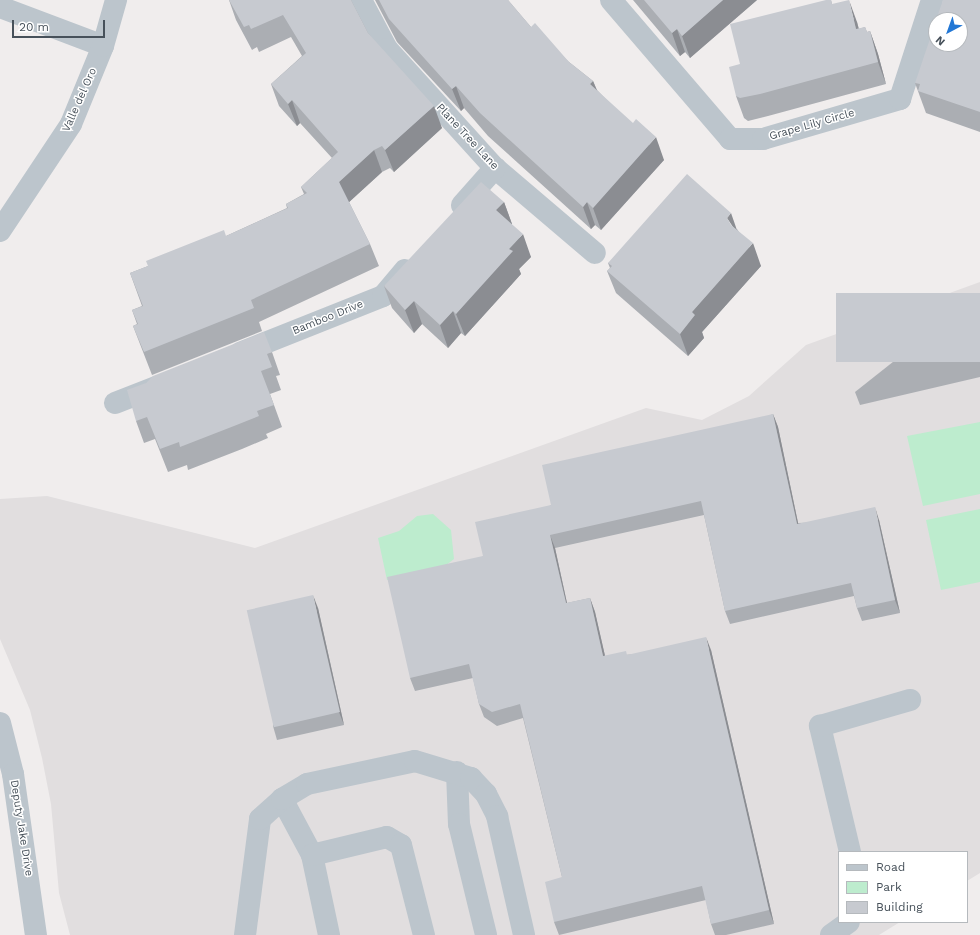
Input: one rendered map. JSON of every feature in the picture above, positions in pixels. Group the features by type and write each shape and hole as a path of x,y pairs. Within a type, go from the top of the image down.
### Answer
{"street":[{"name":"Valle del Oro","path":"0,231 71,124 103,46 116,0"},
{"name":"Plane Tree Lane","path":"361,0 387,49 495,168 595,253"},
{"name":"Grape Lily Circle","path":"611,0 730,139 763,139 900,99 932,0"},
{"path":"0,7 103,46"},
{"path":"449,220 495,168"},
{"name":"Bamboo Drive","path":"224,360 383,296 419,255"},
{"path":"115,404 173,380"},
{"path":"850,851 820,726 910,700"},
{"name":"Deputy Jake Drive","path":"0,723 13,774 36,935"},
{"path":"245,935 260,819 282,799 307,784 415,761 457,772 471,778 486,794 497,816 524,935"},
{"path":"457,772 459,824 485,929"},
{"path":"282,799 312,855 329,935"},
{"path":"312,855 387,837 401,845 424,935"},
{"path":"831,935 848,923"}],"shaded area":[{"path":"980,282 980,873 968,880 968,851 838,851 838,923 898,923 879,935 70,935 59,893 51,804 42,758 30,710 0,639 0,499 47,496 255,548 646,408 702,420 749,396 806,345"}],"green space":[{"path":"980,422 980,494 923,506 907,436"},
{"path":"980,509 980,582 941,590 926,520"},
{"path":"433,514 451,530 454,559 445,566 387,580 378,538 399,531 417,516"}],"building":[{"path":"229,0 351,0 368,33 434,106 385,150 382,146 374,150 339,182 370,244 251,300 254,308 144,352 133,326 138,324 132,310 143,306 130,273 148,266 146,261 224,230 226,236 288,208 286,204 307,193 301,187 338,152 292,100 288,104 271,84 306,53 283,15 251,29 249,25 244,27"},
{"path":"379,0 508,0 531,27 535,23 569,62 593,81 590,84 633,123 636,119 656,137 593,208 587,202 583,207 480,113 456,86 452,89 389,19"},
{"path":"644,0 723,0 682,36 677,29 672,33"},
{"path":"831,0 832,4 849,0 856,29 865,27 867,32 870,31 878,62 760,94 740,98 736,96 729,67 740,64 730,24"},
{"path":"943,0 980,0 980,112 918,91 920,84 915,83 928,45 928,52 968,52 968,12 939,12"},
{"path":"687,174 731,213 727,218 731,225 753,243 692,312 695,315 680,334 607,271 612,266 608,263"},
{"path":"481,182 504,202 496,210 523,234 509,249 513,251 456,314 453,311 440,325 414,301 405,310 384,286"},
{"path":"836,293 980,293 980,362 836,362"},
{"path":"264,332 272,352 267,354 272,367 261,371 274,405 257,411 259,416 180,447 179,442 160,449 147,417 136,421 127,390 146,383 153,376"},
{"path":"773,414 797,524 875,507 895,600 857,608 851,583 725,611 701,501 550,535 566,603 590,598 603,656 626,651 627,655 706,637 769,910 711,924 702,886 554,922 545,882 562,877 520,704 492,712 479,704 469,664 410,678 387,577 483,556 475,522 551,505 542,465"},
{"path":"313,595 340,712 274,727 247,610"}]}
